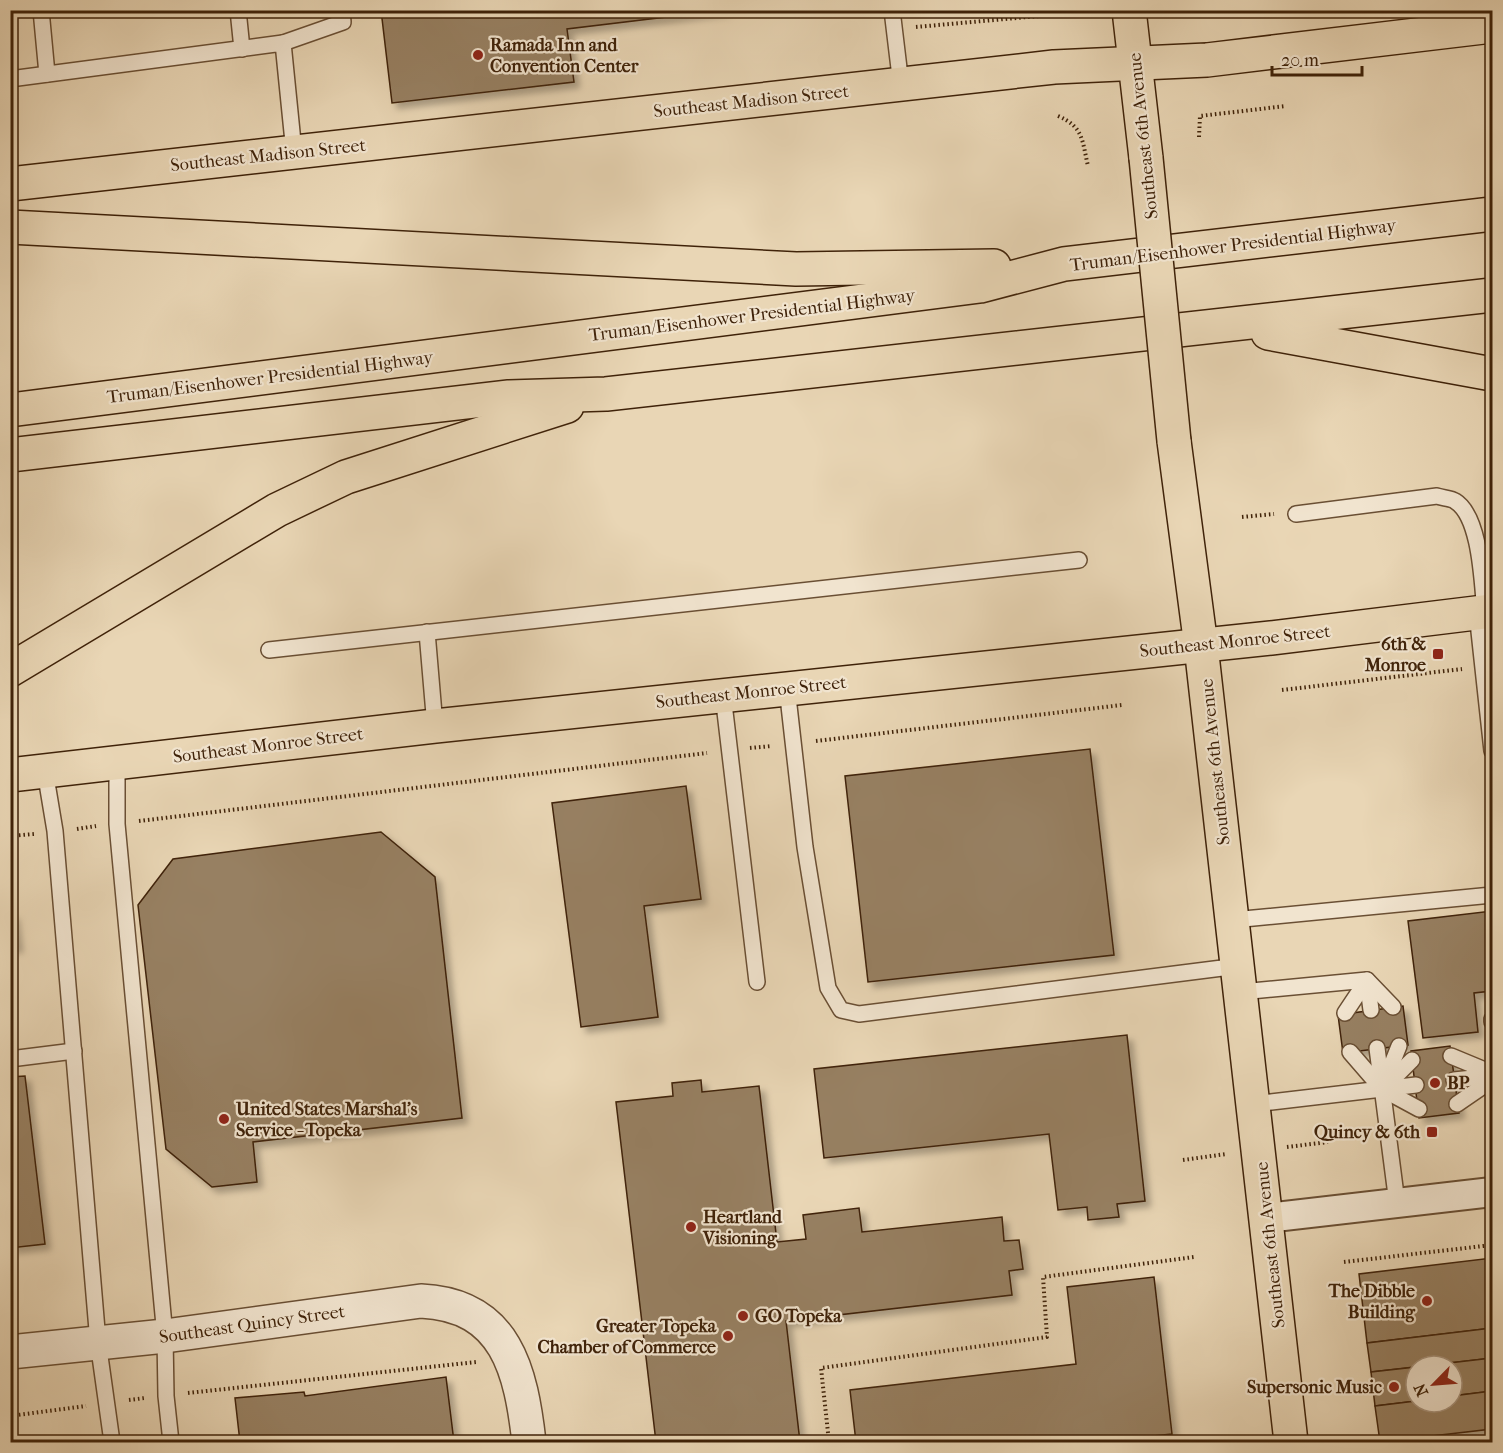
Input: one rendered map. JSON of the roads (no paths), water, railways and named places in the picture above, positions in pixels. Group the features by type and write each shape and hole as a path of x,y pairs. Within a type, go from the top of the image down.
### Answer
{"main road":[{"name":"Southeast 6th Avenue","path":"1129,10 1174,441 1202,646 1291,1443"},
{"name":"Southeast Madison Street","path":"10,184 1054,67 1207,60 1492,26"},
{"name":"Truman/Eisenhower Presidential Highway","path":"10,410 968,287 1065,264 1492,214"},
{"path":"10,227 796,269 1065,264"},
{"path":"10,455 509,397 606,394 1225,327 1492,295"},
{"path":"1225,327 1342,345 1492,374"},
{"path":"10,670 277,510 346,477 606,394"},
{"name":"Southeast Monroe Street","path":"10,775 435,726 1202,646 1485,612"}],"street":[{"path":"1267,1218 1492,1192"},
{"name":"Southeast Quincy Street","path":"10,1352 165,1336 422,1301 443,1302 480,1320 512,1357 519,1379 529,1443"}],"lane":[{"path":"41,10 47,74"},
{"path":"238,10 242,49"},
{"path":"10,79 283,44 343,22 342,10"},
{"path":"892,10 901,85"},
{"path":"283,44 294,152"},
{"path":"1296,514 1437,496 1456,501 1471,521 1477,544 1485,612 1483,667 1492,751"},
{"path":"269,650 1079,560"},
{"path":"427,632 435,726"},
{"path":"787,688 805,848 828,988 841,1010 859,1014 1240,979 1367,980 1393,1007"},
{"path":"723,695 757,982"},
{"path":"117,763 117,824 165,1336 166,1396 171,1443"},
{"path":"45,771 55,831 98,1342 112,1443"},
{"path":"1233,920 1492,895"},
{"path":"1367,980 1371,1010"},
{"path":"1345,1013 1367,980"},
{"path":"1382,1089 1399,1046"},
{"path":"1377,1048 1397,1203"},
{"path":"10,1059 74,1051"},
{"path":"1350,1052 1382,1089 1419,1109"},
{"path":"1451,1056 1492,1076"},
{"path":"1382,1089 1412,1060"},
{"path":"1454,1080 1492,1076"},
{"path":"1457,1104 1492,1076"},
{"path":"1254,1104 1416,1085"}],"place":[{"name":"Ramada Inn and Convention Center","path":"478,55"},
{"name":"6th & Monroe","path":"1438,654"},
{"name":"BP","path":"1435,1083"},
{"name":"United States Marshal's Service - Topeka","path":"224,1119"},
{"name":"Quincy & 6th","path":"1432,1132"},
{"name":"Heartland Visioning","path":"691,1227"},
{"name":"The Dibble Building","path":"1427,1301"},
{"name":"GO Topeka","path":"743,1316"},
{"name":"Greater Topeka Chamber of Commerce","path":"728,1336"},
{"name":"Supersonic Music","path":"1394,1387"}]}
